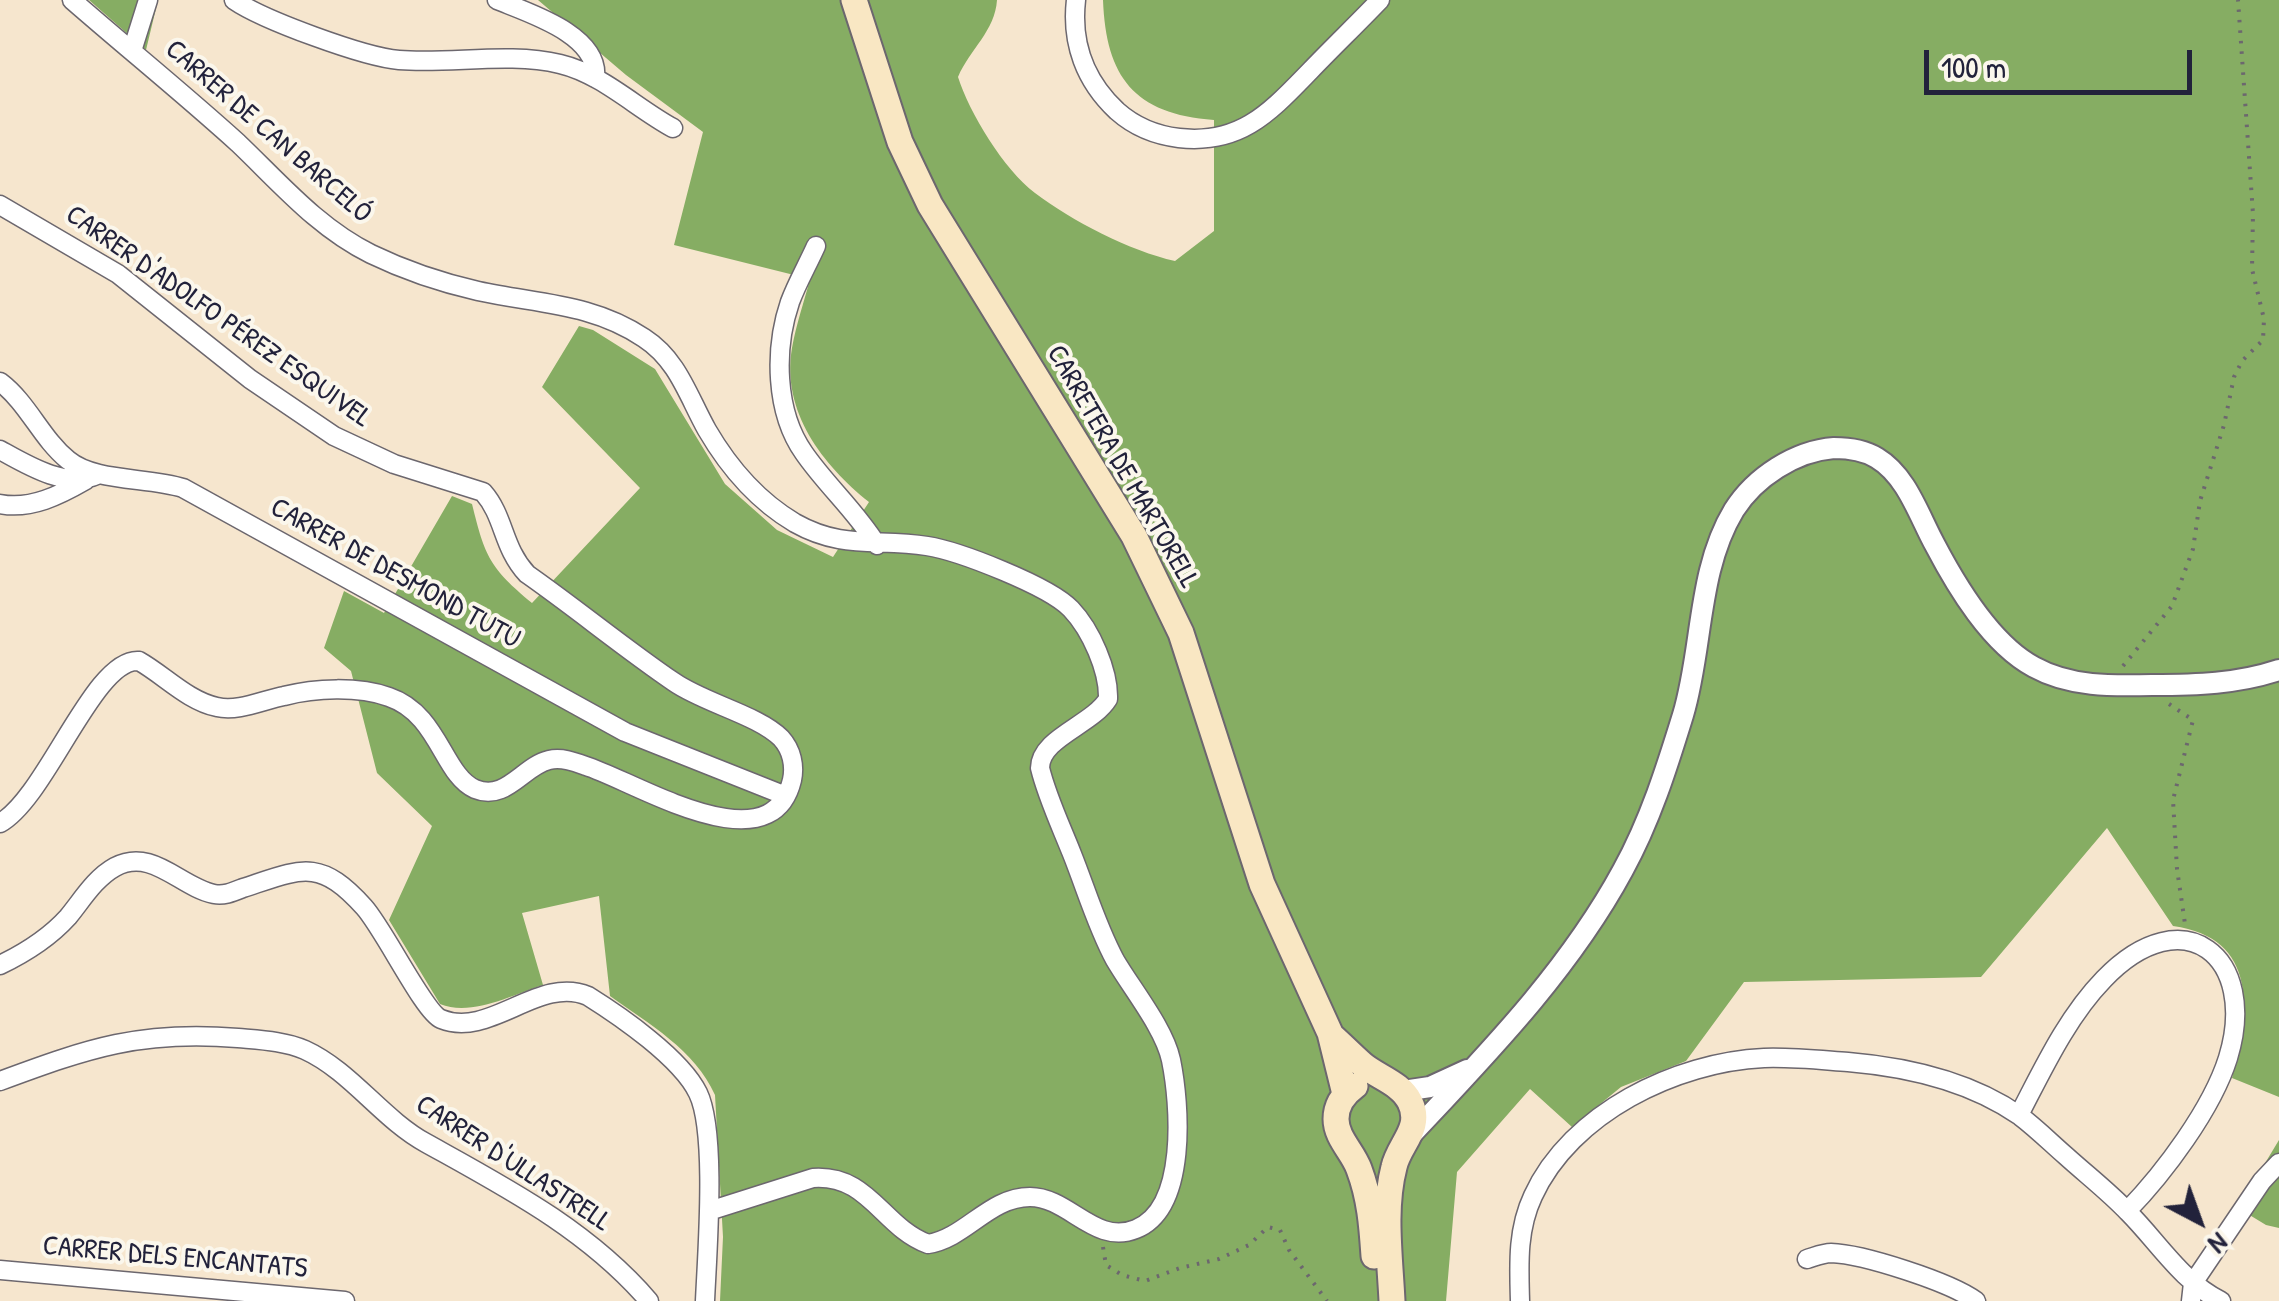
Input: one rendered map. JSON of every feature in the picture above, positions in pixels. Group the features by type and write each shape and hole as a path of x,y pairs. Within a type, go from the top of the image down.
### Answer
{"main road":[{"name":"CARRETERA DE MARTORELL","path":"854,0 900,142 930,205 1097,474 1159,583 1199,684 1262,884 1330,1033 1345,1094 1336,1119 1340,1136 1351,1150 1371,1213 1378,1301"},
{"name":"CARRETERA DE MARTORELL","path":"1330,1033 1393,1086"},
{"path":"1345,1094 1366,1081 1393,1086 1413,1109 1393,1170 1392,1301"},
{"path":"1351,1150 1376,1158 1405,1142"}],"street":[{"name":"CARRER DE CAN BARCELÓ","path":"72,0 240,145 316,218 372,254 481,292 583,308 645,338 666,356 724,456 761,498 794,522 829,538 877,545 928,546 991,566 1044,590 1071,609 1106,680 1108,699 1103,707 1046,749 1040,758 1040,768 1113,956 1171,1059 1179,1119 1172,1178 1151,1220 1124,1233 1104,1230"},
{"path":"132,51 148,0"},
{"path":"234,0 257,13 375,56 398,60 556,63 595,78 673,128"},
{"path":"497,0 566,32 591,54 595,78"},
{"path":"1076,0 1073,28 1077,46 1090,78 1110,104 1150,132 1206,140 1232,134 1274,109 1380,0"},
{"name":"CARRER D'ADOLFO PÉREZ ESQUIVEL","path":"0,206 106,266 163,306 250,379 334,436 394,464 483,492 492,502 512,558 527,574 676,684 780,737 793,762 786,796"},
{"path":"816,246 790,301 783,326 782,396 802,451 877,545"},
{"name":"CARRER DE DESMOND TUTU","path":"0,382 13,392 70,462 92,477 161,481 183,488 626,732 786,796"},
{"path":"1405,1142 1485,1058 1586,928 1624,869 1652,808 1684,710 1707,586 1719,546 1733,512 1747,493 1782,466 1820,449 1864,451 1880,459 1906,489 1962,590 2014,654 2034,668 2066,680 2108,686 2209,685 2279,670"},
{"path":"0,450 67,479 92,477"},
{"path":"0,504 32,503 60,495 92,477"},
{"path":"0,823 14,814 39,784 108,674 131,660 148,666 198,700 220,708 309,691 388,696 408,706 423,720 457,772 472,788 480,790 499,790 539,764 564,759 722,819 757,819 786,796"},
{"path":"0,965 42,941 105,875 130,862 156,866 205,892 222,895 300,870 335,878 369,912 399,956 428,1010 437,1018 467,1022 557,992 578,992 612,1012 672,1062 700,1096 709,1211 705,1301"},
{"path":"2019,1115 2062,1036 2104,979 2149,944 2184,938 2216,954 2225,969 2234,1003 2228,1056 2220,1078 2179,1146 2128,1211"},
{"name":"CARRER D'ULLASTRELL","path":"0,1081 104,1044 164,1035 256,1040 306,1050 413,1136 572,1228 621,1270 649,1301"},
{"path":"1393,1086 1430,1088 1454,1079 1485,1058"},
{"path":"1520,1301 1519,1250 1524,1222 1550,1165 1610,1110 1665,1081 1705,1067 1765,1058 1910,1070 1950,1081 2019,1115 2128,1211 2192,1292 2221,1301"},
{"path":"2192,1292 2262,1182 2279,1163"},
{"path":"709,1211 813,1178 830,1177 857,1188 905,1232 928,1244 956,1232 1000,1204 1027,1197 1051,1201 1104,1230"},
{"path":"1807,1259 1829,1253 1875,1263 1948,1284 1976,1301"},
{"name":"CARRER DELS ENCANTATS","path":"0,1270 345,1301"}],"path":[{"path":"2108,686 2172,606 2193,548 2200,501 2224,425 2234,377 2242,361 2263,340 2264,320 2252,269 2253,214 2238,0"},
{"path":"2160,698 2193,720 2173,800 2184,938"},
{"path":"1104,1230 1102,1254 1106,1264 1122,1275 1145,1281 1249,1246 1268,1227 1280,1230 1289,1250 1327,1301"}],"green space":[{"path":"89,0 158,0 146,50"},
{"path":"538,0 997,0 987,31 958,77 989,140 1023,183 1050,204 1121,242 1175,261 1214,231 1214,120 1163,110 1130,87 1110,50 1103,0 2279,0 2279,1097 2232,1078 2244,1004 2242,982 2234,962 2221,946 2201,933 2173,926 2107,828 1981,977 1744,982 1686,1061 1621,1087 1572,1127 1530,1089 1457,1172 1446,1301 720,1301 723,1237 715,1095 683,1051 610,996 599,896 522,913 543,985 478,1006 440,1004 389,920 432,826 377,773 351,671 324,648 344,591 384,613 452,496 472,504 491,560 532,603 640,488 542,387 579,326 593,330 655,369 725,484 777,530 833,557 869,502 822,454 799,415 793,394 792,348 810,279 674,245 703,132 626,75"},
{"path":"2279,1140 2279,1228 2266,1225 2238,1208"}]}
